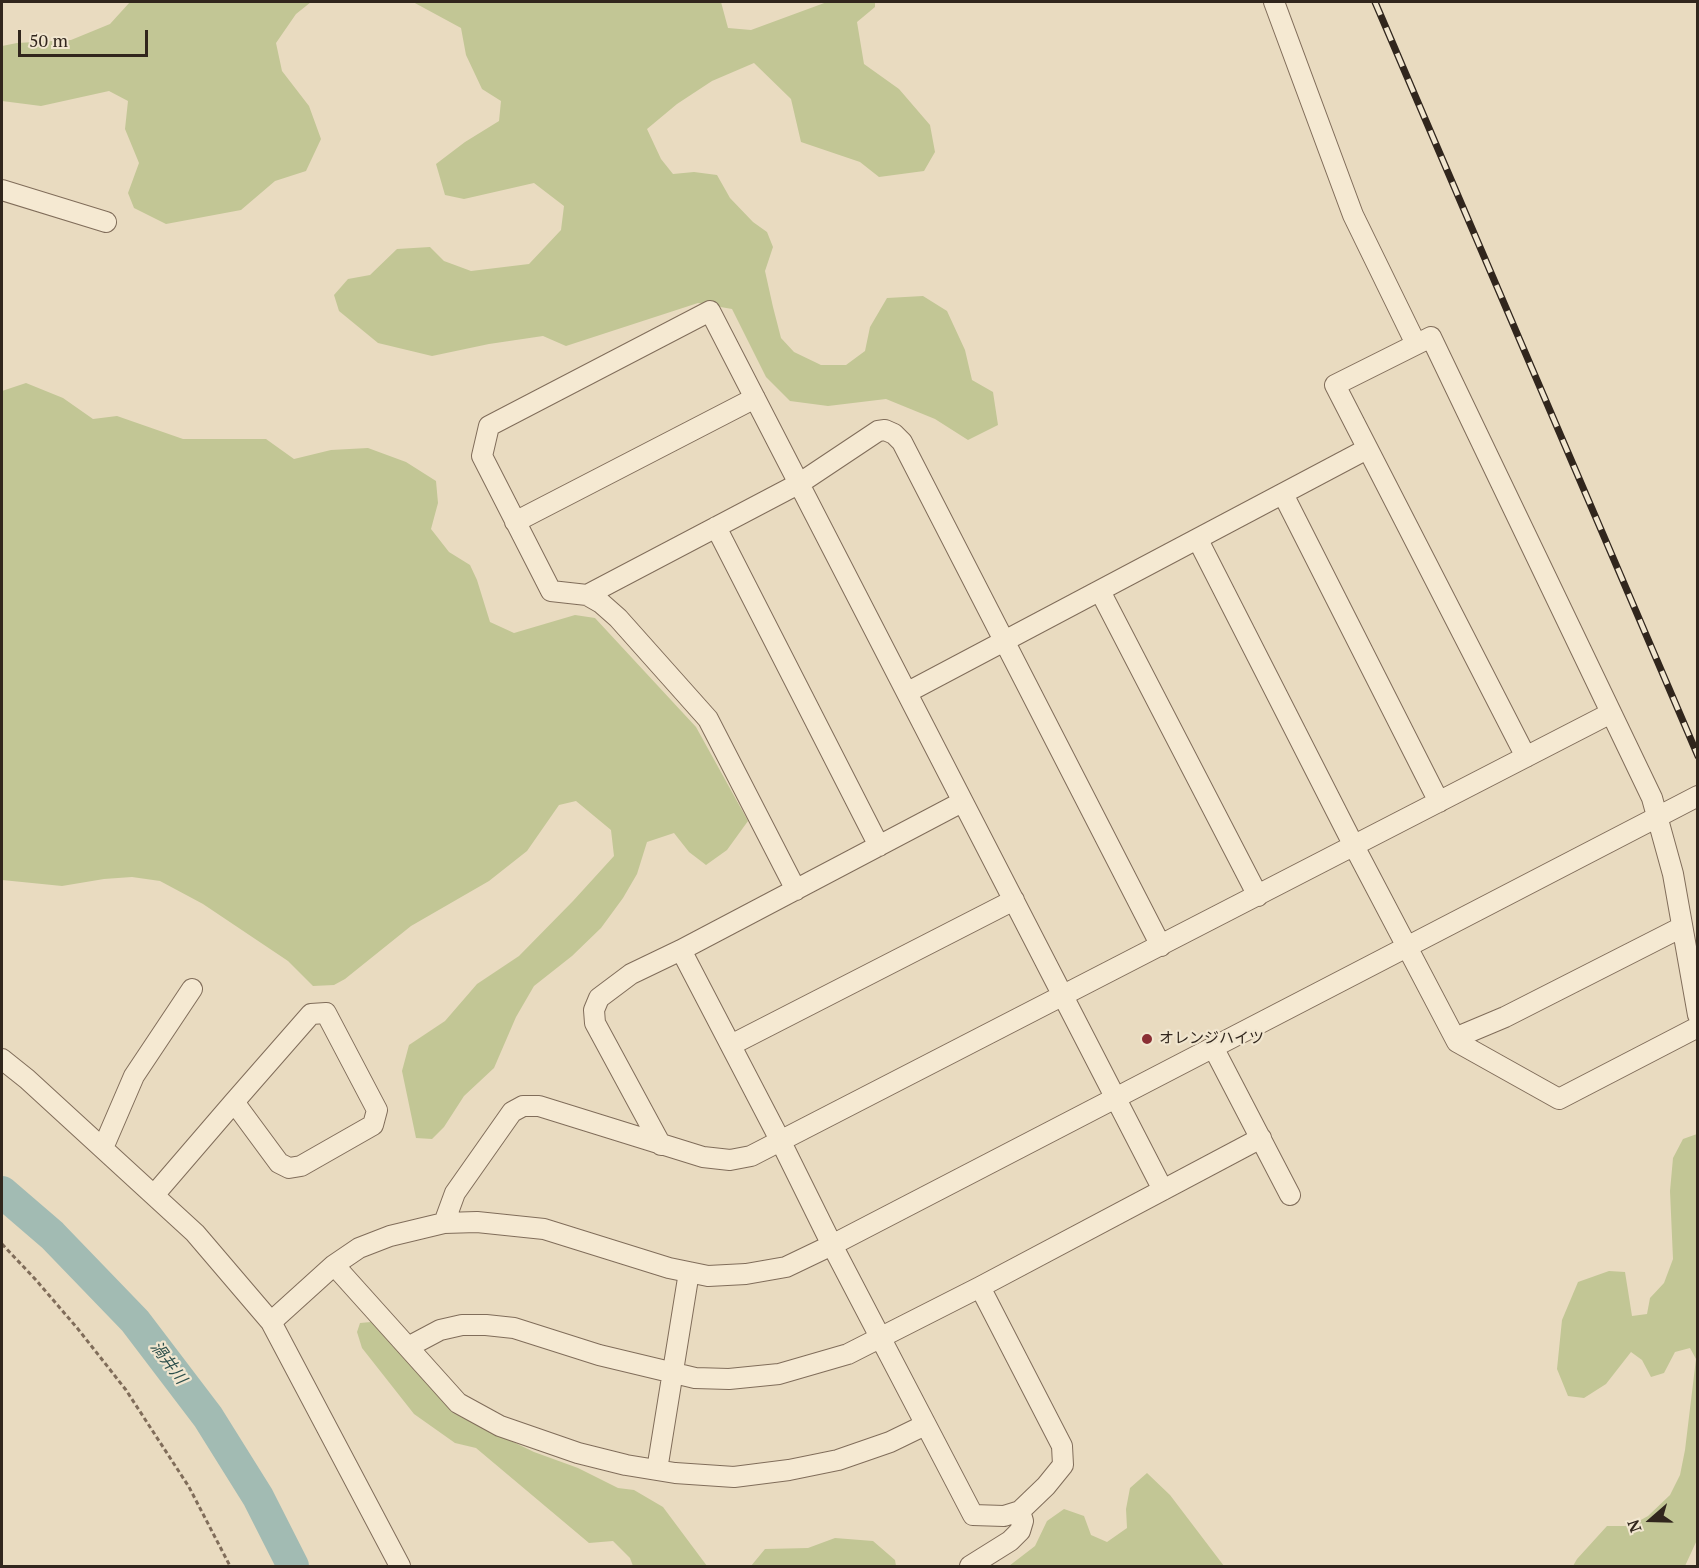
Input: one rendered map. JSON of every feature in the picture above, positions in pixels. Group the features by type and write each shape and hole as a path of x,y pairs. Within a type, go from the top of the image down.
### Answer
{"street":[{"path":"1274,2 1353,215 1416,344"},
{"path":"2,190 106,222"},
{"path":"796,890 708,719 618,618 601,603 587,595 551,591 482,456 489,426 710,311 1163,1190"},
{"path":"1526,758 1335,385 1431,337 1652,798 1673,874 1698,1015"},
{"path":"515,522 755,398"},
{"path":"587,595 800,483 878,431 885,430 894,434 902,442 1161,946"},
{"path":"908,692 1367,449"},
{"path":"1283,494 1439,802"},
{"path":"716,527 879,846"},
{"path":"1198,540 1457,1042 1559,1099 1698,1027"},
{"path":"1100,591 1258,896"},
{"path":"444,1223 455,1192 512,1112 523,1106 539,1106 703,1157 730,1160 751,1156 1611,713"},
{"path":"271,1322 334,1265 359,1248 390,1236 444,1223 477,1222 544,1229 669,1268 708,1276 746,1274 786,1267 1698,796"},
{"path":"661,1145 595,1023 594,1010 599,998 631,974 962,802"},
{"path":"731,1045 1014,900"},
{"path":"1455,1038 1505,1017 1682,927"},
{"path":"681,950 973,1515 1004,1516 1020,1511 1046,1486 1063,1465 1062,1446 980,1287"},
{"path":"103,1148 135,1076 192,989"},
{"path":"154,1195 234,1102 311,1014 326,1013 377,1110 373,1125 301,1166 289,1168 279,1163 234,1102"},
{"path":"1213,1047 1290,1195"},
{"path":"2,1059 27,1079 195,1233 271,1322 400,1566"},
{"path":"408,1347 440,1330 462,1325 486,1325 514,1328 599,1355 695,1378 729,1379 779,1374 848,1354 980,1287 1261,1138"},
{"path":"334,1265 459,1403 500,1426 578,1453 657,1470 734,1477 789,1470 838,1460 890,1442 925,1425"},
{"path":"657,1470 689,1272"},
{"path":"970,1566 1020,1531 1023,1521 1020,1511"}],"path":[{"path":"2,1244 78,1329 126,1390 189,1486 230,1566"}],"green space":[{"path":"130,2 311,2 296,14 276,43 282,71 309,106 321,139 306,171 275,181 241,210 166,224 134,208 128,193 139,163 125,129 128,101 109,91 41,106 2,101 2,46 71,40 110,24"},
{"path":"413,2 721,2 728,28 751,30 827,2 875,2 875,7 857,22 864,64 899,89 930,125 935,152 924,171 879,177 860,162 801,142 791,99 754,63 712,81 677,104 647,129 661,159 673,174 694,172 717,175 730,198 753,222 767,232 773,247 765,271 773,307 781,338 794,352 821,365 846,365 865,351 870,327 887,298 923,296 947,311 965,350 972,380 993,392 998,425 968,440 935,419 886,399 828,406 790,401 766,377 732,309 698,303 566,346 543,336 432,356 378,343 339,311 334,295 348,279 370,275 397,249 430,247 444,261 471,271 529,264 561,230 564,206 534,183 464,199 445,195 436,164 465,142 499,121 501,101 482,89 466,55 461,28"},
{"path":"26,383 63,398 93,419 117,416 183,439 266,439 294,459 331,450 368,448 406,462 436,481 438,503 431,529 449,552 470,565 490,622 514,633 575,615 595,618 696,727 748,821 727,850 706,865 689,852 674,833 647,842 637,874 623,898 601,928 572,956 534,986 516,1017 494,1068 464,1096 444,1127 432,1139 416,1138 402,1071 409,1045 445,1021 477,984 519,956 573,901 614,856 611,830 576,801 559,805 527,851 489,881 411,926 345,979 334,985 313,986 288,961 203,904 160,881 132,877 62,886 2,880 2,391"},
{"path":"1697,1134 1697,1540 1685,1566 1573,1566 1607,1526 1630,1526 1648,1516 1670,1495 1680,1475 1685,1450 1696,1359 1690,1348 1675,1352 1664,1373 1651,1377 1642,1360 1631,1352 1606,1384 1584,1398 1568,1396 1557,1369 1562,1320 1578,1282 1609,1271 1625,1272 1632,1316 1647,1314 1650,1298 1664,1283 1673,1259 1670,1191 1673,1158 1683,1139"},
{"path":"371,1322 453,1413 534,1452 578,1468 618,1488 634,1490 663,1507 707,1566 633,1566 630,1558 613,1541 589,1543 476,1448 455,1443 414,1414 362,1348 357,1332 360,1323"},
{"path":"1147,1473 1170,1495 1224,1566 1009,1566 1035,1546 1047,1521 1064,1509 1084,1516 1091,1535 1107,1542 1127,1528 1126,1509 1130,1488"},
{"path":"835,1538 873,1541 895,1560 896,1566 751,1566 765,1549 808,1548"}],"waterway":[{"name":"渦井川","path":"2,1192 52,1235 135,1321 208,1417 258,1497 293,1566"}],"railway":[{"path":"1375,2 1698,756"}],"place":[{"name":"オレンジハイツ","path":"1147,1039"}]}
